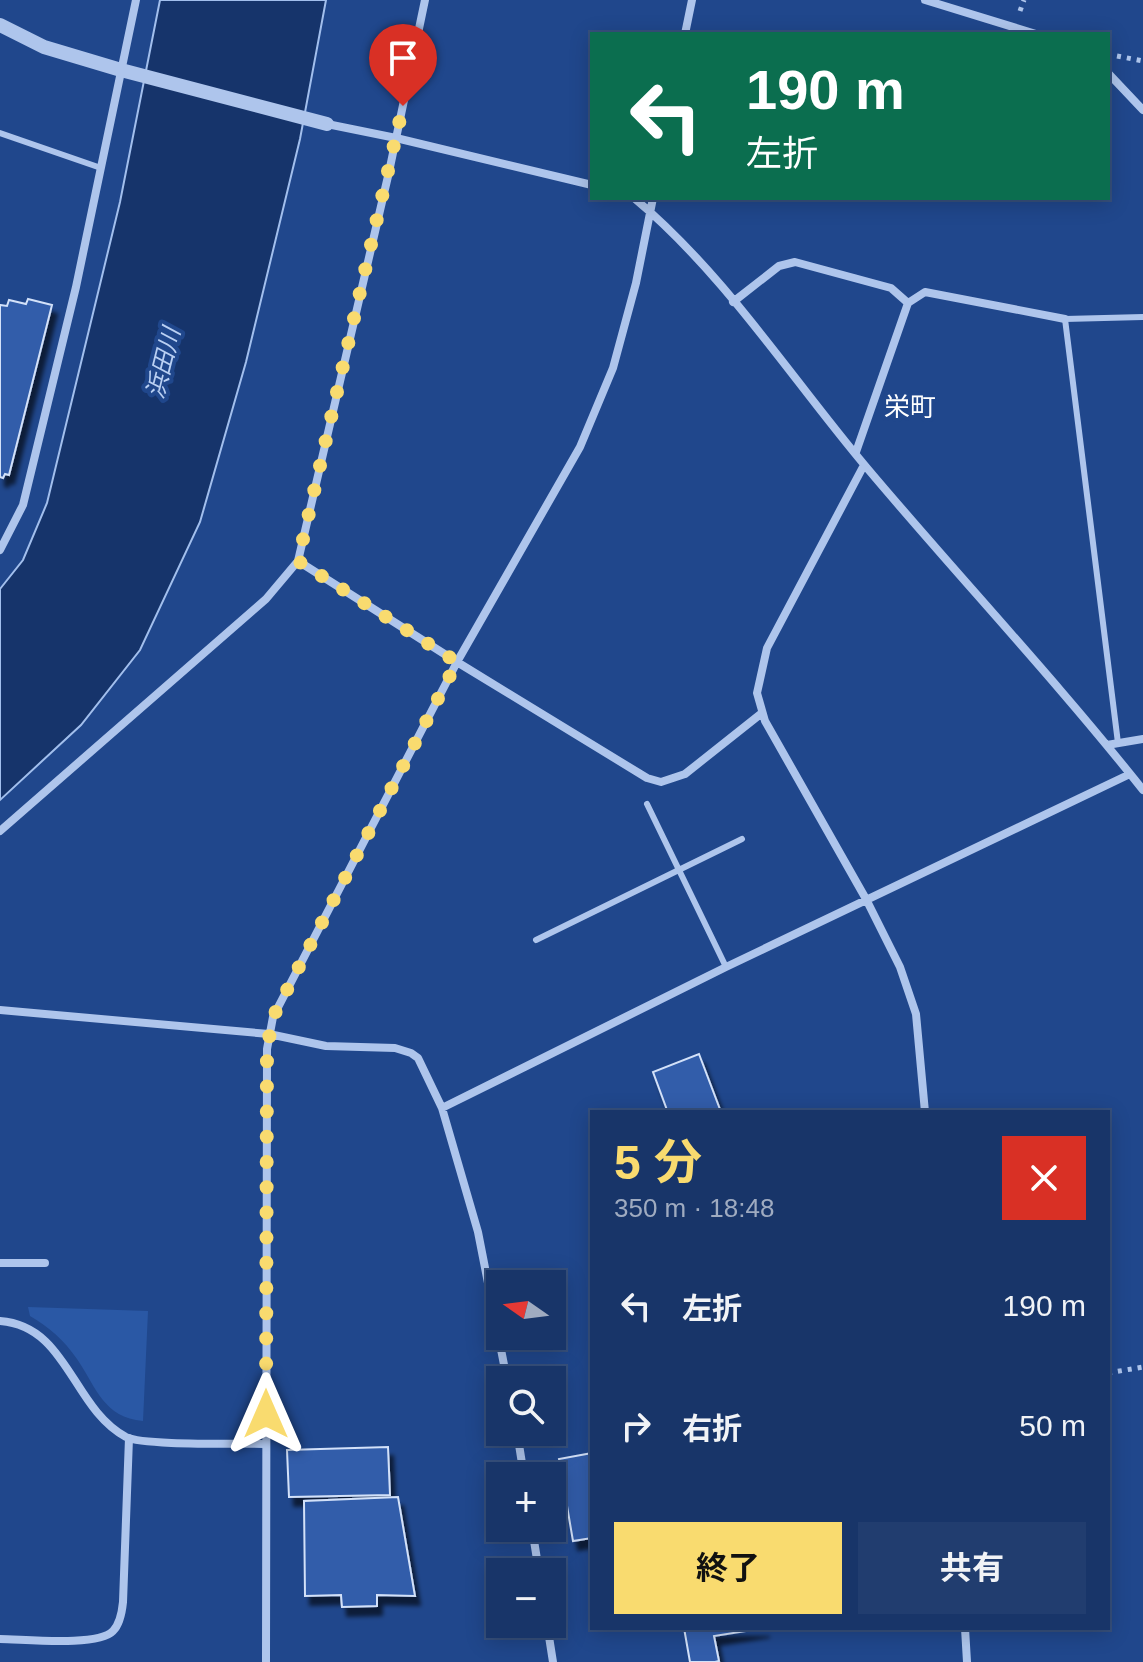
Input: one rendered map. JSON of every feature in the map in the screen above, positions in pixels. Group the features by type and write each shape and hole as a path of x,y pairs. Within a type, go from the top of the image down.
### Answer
{"street":[{"path":"0,550 23,505 126,72 136,0"},
{"path":"0,831 266,599 298,561 425,0"},
{"path":"685,32 692,0"},
{"path":"925,0 948,3 1030,32"},
{"path":"0,25 44,47 126,72 327,124 590,185"},
{"path":"1110,75 1143,110"},
{"path":"636,200 733,302 864,465 1143,790"},
{"path":"266,1662 269,1034 273,1017 457,662 580,447 613,368 636,283 653,200"},
{"path":"733,302 779,266 795,262 891,288 908,303"},
{"path":"856,452 908,303 925,292 1065,319"},
{"path":"864,465 767,648 757,693 762,713 866,899 900,967 916,1014 925,1110"},
{"path":"298,561 634,771 661,782 685,774 762,713"},
{"path":"1107,745 1143,739"},
{"path":"442,1108 866,899 1130,774"},
{"path":"0,1010 269,1034 326,1046 395,1048 411,1053 418,1058 442,1108 478,1232 504,1366"},
{"path":"0,1263 45,1263"},
{"path":"0,1321 13,1322 29,1329 52,1346 91,1405 129,1438 266,1444"},
{"path":"0,1639 93,1640 112,1632 119,1623 123,1602 129,1438"},
{"path":"965,1630 967,1662"},
{"path":"549,1638 553,1662"}],"lane":[{"path":"0,133 101,168"},
{"path":"1118,743 1065,319 1143,317"},
{"path":"647,804 726,967"},
{"path":"536,940 742,839"}],"path":[{"path":"1110,54 1143,61"},
{"path":"1110,1373 1143,1367"}],"shaded area":[{"path":"28,1307 148,1311 143,1421 130,1419 110,1407 72,1352 56,1334 30,1316"}],"water":[{"name":"浜田川","path":"160,0 326,0 300,139 246,362 200,522 140,650 81,725 0,800 0,589 23,560 47,503 120,202"}],"building":[{"path":"28,299 52,305 9,475 5,474 3,478 0,477 0,305 7,306 9,300 26,304"},
{"path":"699,1054 720,1110 667,1110 653,1072"},
{"path":"388,1447 390,1495 289,1497 287,1450"},
{"path":"590,1453 590,1538 573,1541 566,1500 566,1462 560,1462 559,1459"},
{"path":"398,1497 415,1596 377,1595 377,1606 342,1607 341,1595 305,1596 304,1501"},
{"path":"684,1630 752,1630 714,1636 719,1661 690,1662"}],"district":[{"name":"栄町","path":"910,407"}],"route":[{"path":"266,1414 267,1049 273,1017 457,662 298,561 403,106"}]}
